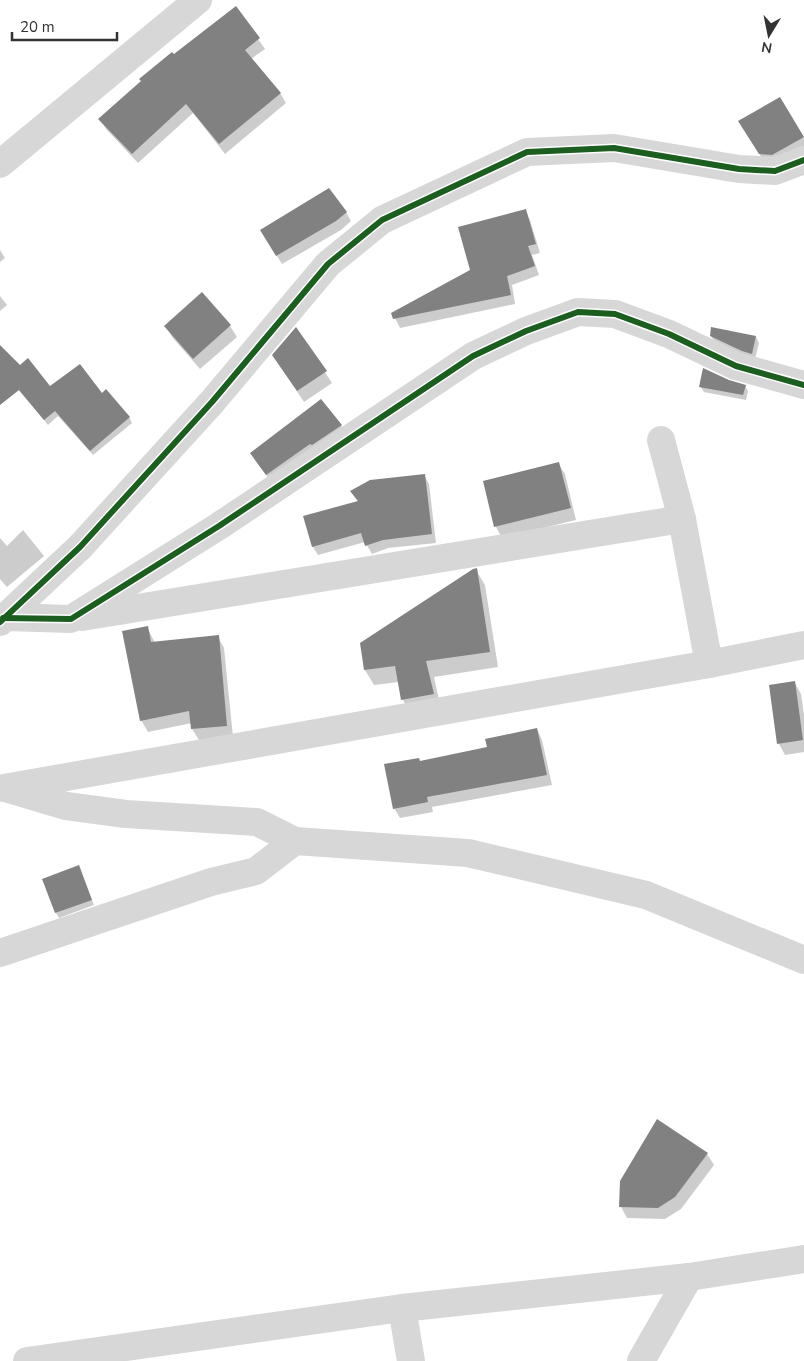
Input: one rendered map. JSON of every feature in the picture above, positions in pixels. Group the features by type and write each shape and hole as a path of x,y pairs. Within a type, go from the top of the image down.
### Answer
{"street":[{"path":"0,164 198,0"},
{"path":"2,620 80,547 120,504 212,402 328,264 382,220 527,152 614,148 739,169 775,171 804,160"},
{"path":"71,619 219,526 473,356 526,331 578,312 616,314 669,334 736,366 804,385"},
{"path":"662,440 682,519 710,664"},
{"path":"2,620 71,619 682,519"},
{"path":"2,787 710,664 804,645"},
{"path":"2,787 66,806 126,814 257,822 295,841 468,853 646,895 804,960"},
{"path":"0,953 211,882 256,871 295,841"},
{"path":"27,1361 402,1308 689,1277 804,1259"},
{"path":"641,1361 689,1277"},
{"path":"402,1308 411,1361"}],"building":[{"path":"236,6 260,38 245,50 281,93 219,144 186,104 132,154 98,119 141,81 139,79 172,52 174,54"},
{"path":"780,97 804,137 772,155 759,154 738,121"},
{"path":"329,188 347,212 336,221 276,256 260,230"},
{"path":"526,209 536,244 528,246 535,266 507,276 511,295 393,319 391,313 470,270 458,227"},
{"path":"202,292 231,325 193,359 164,326"},
{"path":"296,327 327,371 297,391 272,355"},
{"path":"711,327 756,336 752,354 710,336"},
{"path":"0,345 20,365 28,358 50,386 80,364 102,393 106,389 130,417 90,451 55,411 44,420 19,390 0,405"},
{"path":"703,368 729,380 746,385 743,395 699,387"},
{"path":"321,399 342,425 312,445 310,444 266,475 250,453"},
{"path":"559,462 571,508 494,527 483,481"},
{"path":"425,474 432,534 383,540 365,546 361,533 312,547 303,516 358,501 350,491 370,480"},
{"path":"477,568 490,652 426,661 434,694 401,700 395,666 364,670 360,643"},
{"path":"148,626 151,642 219,635 227,726 191,729 189,711 140,721 122,631"},
{"path":"795,681 803,740 777,744 769,685"},
{"path":"537,728 547,775 427,797 428,802 393,809 384,764 419,758 420,761 487,747 485,739"},
{"path":"79,865 92,900 55,913 42,879"},
{"path":"657,1119 708,1153 675,1197 658,1208 619,1207 620,1181"}],"cycle path":[{"path":"0,622 80,547 212,402 328,264 382,220 527,152 614,148 739,169 775,171 804,160"},
{"path":"3,618 71,619 219,526 473,356 526,331 578,312 615,314 669,334 736,366 804,385"}]}
